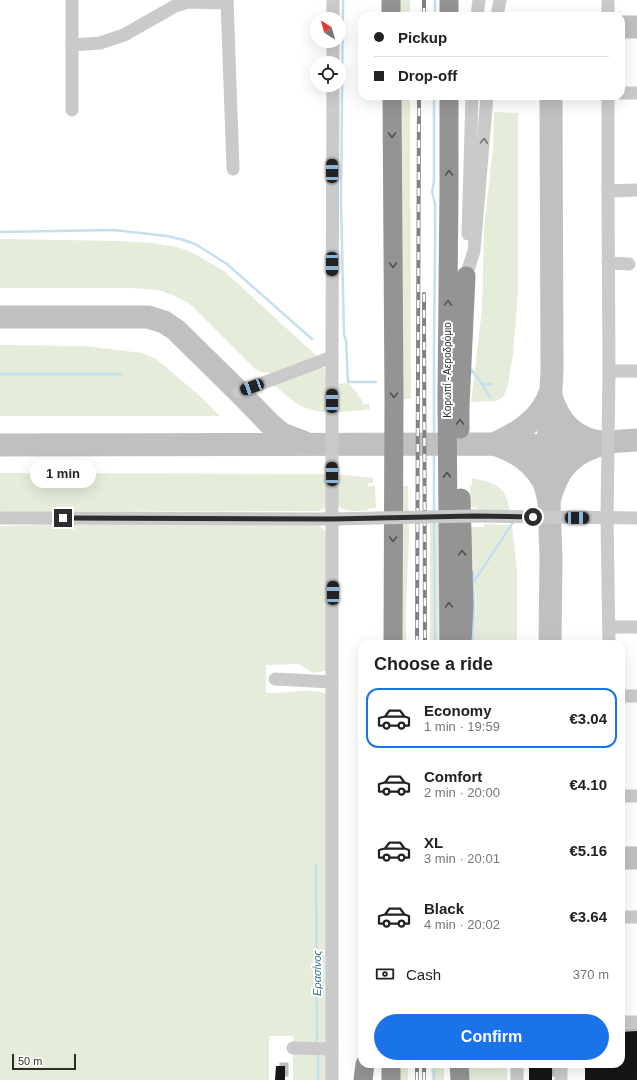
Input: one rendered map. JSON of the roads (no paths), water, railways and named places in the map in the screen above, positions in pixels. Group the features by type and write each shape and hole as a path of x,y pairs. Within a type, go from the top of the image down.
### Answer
{"highway":[{"path":"391,0 391,12"},
{"path":"449,0 449,12"},
{"path":"392,100 394,392 393,640"},
{"name":"Κορωπί - Αεροδρόμιο","path":"449,100 446,397 450,640"},
{"path":"462,640 464,606 460,406 466,276"},
{"path":"363,1080 364,1068"},
{"path":"392,1068 392,1080"},
{"path":"451,1068 451,1080"},
{"path":"459,1068 460,1080"}],"street":[{"path":"72,0 72,110"},
{"path":"333,0 333,12"},
{"path":"478,12 479,0"},
{"path":"498,12 500,0"},
{"path":"608,0 608,12"},
{"path":"72,45 100,43 124,35 175,6 188,2 227,2 233,169"},
{"path":"332,92 332,682 324,1049 332,1080"},
{"path":"625,93 637,93"},
{"path":"466,276 472,100"},
{"path":"466,276 474,251 487,100"},
{"path":"608,100 609,371 607,518 609,640"},
{"path":"608,191 637,190"},
{"path":"608,263 633,264"},
{"path":"239,392 332,357"},
{"path":"609,371 637,371"},
{"path":"0,518 333,519 473,516 637,518"},
{"path":"609,627 637,627"},
{"path":"275,679 332,682"},
{"path":"625,696 637,696"},
{"path":"625,796 637,796"},
{"path":"625,917 637,917"},
{"path":"625,1022 637,1022"},
{"path":"293,1048 324,1049"},
{"path":"517,1068 517,1080"},
{"path":"561,1068 562,1080"}],"waterway":[{"path":"343,0 341,202 344,335 346,340 348,382 376,382"},
{"path":"435,0 435,12"},
{"path":"434,100 434,181 432,192 435,203 434,513"},
{"path":"0,232 114,230 167,236 184,240 197,245 227,264 312,339"},
{"path":"471,373 471,369 482,384"},
{"path":"0,374 121,374"},
{"path":"490,397 482,384 491,384"},
{"path":"434,520 435,640"},
{"path":"473,572 473,583 514,521"},
{"path":"473,583 473,640"},
{"name":"Ερασίνος","path":"316,866 317,1044"},
{"name":"Ερασίνος","path":"318,1053 318,1080"},
{"path":"434,1068 434,1080"}],"railway":[{"path":"424,0 424,12"},
{"path":"417,640 419,100"},
{"path":"424,294 425,640"},
{"path":"417,1068 417,1080"},
{"path":"424,1068 424,1080"}]}
